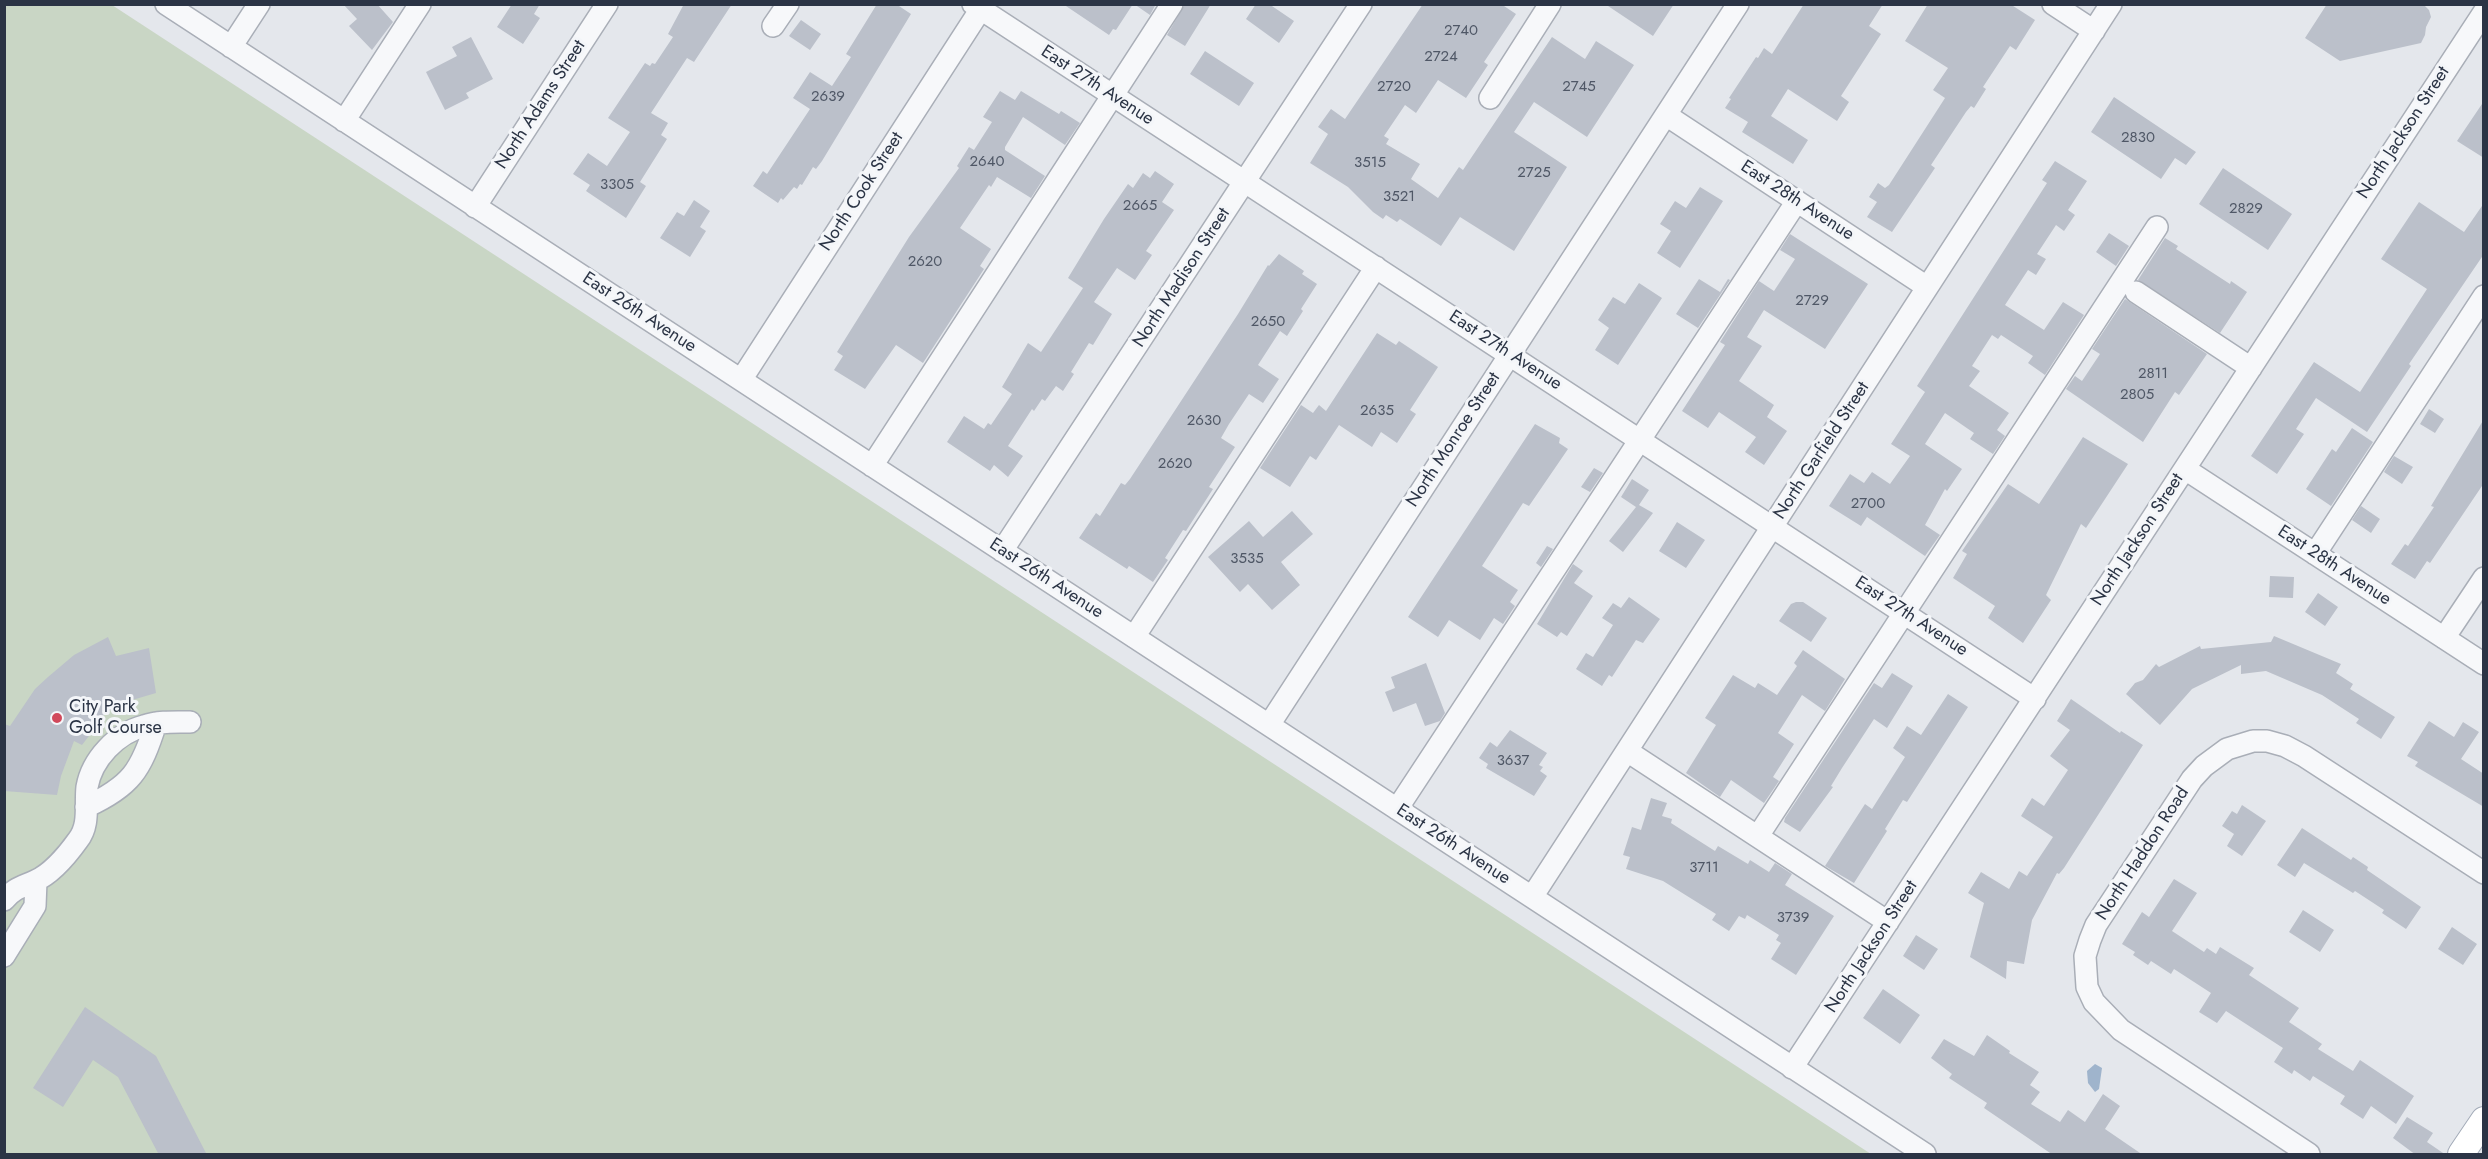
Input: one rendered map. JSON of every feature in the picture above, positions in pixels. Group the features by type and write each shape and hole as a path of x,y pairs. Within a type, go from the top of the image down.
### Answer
{"main road":[{"path":"2461,1155 2484,1120"}],"street":[{"name":"East 26th Avenue","path":"166,4 1925,1155"},
{"path":"231,47 260,4"},
{"path":"344,121 420,4"},
{"name":"North Adams Street","path":"476,207 607,4"},
{"path":"774,26 788,4"},
{"path":"872,466 1172,4"},
{"name":"North Madison Street","path":"1002,551 1361,4"},
{"path":"1490,98 1550,4"},
{"name":"North Monroe Street","path":"1269,725 1738,4"},
{"path":"2053,4 2094,31"},
{"name":"North Garfield Street","path":"1532,897 2111,4"},
{"name":"East 27th Avenue","path":"979,6 2035,699"},
{"name":"North Cook Street","path":"741,380 979,6"},
{"name":"North Jackson Street","path":"1792,1068 2484,12"},
{"name":"East 28th Avenue","path":"1666,115 1927,287"},
{"path":"1398,809 1797,201"},
{"path":"1758,836 2157,227"},
{"path":"1134,637 1376,267"},
{"path":"2136,292 2251,368"},
{"path":"2315,554 2484,296"},
{"name":"East 28th Avenue","path":"2185,469 2484,664"},
{"path":"2444,638 2484,578"},
{"path":"4,900 11,891 36,881 55,866 81,836 84,828 87,786 91,773 105,752 124,735 144,726 156,723 190,722"},
{"path":"86,807 122,788 132,777 144,757 156,723"},
{"name":"North Haddon Road","path":"2309,1155 2121,1030 2104,1015 2094,1002 2087,987 2085,971 2085,956 2096,925 2198,772 2222,752 2239,744 2253,741 2267,741 2304,756 2484,873"},
{"path":"1627,751 1888,922"},
{"path":"4,956 35,906 36,881"}],"green space":[{"name":"City Park Golf Course","path":"5,4 112,5 1871,1154 5,1154"}],"water":[{"path":"2095,1064 2102,1068 2099,1089 2095,1092 2088,1083 2087,1071"}],"building":[{"path":"343,4 377,4 393,22 372,50 349,26 357,19"},
{"path":"512,4 540,4 534,14 540,18 523,44 497,27"},
{"path":"684,4 732,4 694,62 687,58 651,113 668,123 661,135 667,139 640,182 646,186 626,218 586,191 590,185 573,174 588,153 607,166 630,132 608,118 645,63 650,66 652,63 655,64 673,37 668,34"},
{"path":"877,4 896,4 911,14 822,161 816,169 813,167 802,185 800,184 797,189 794,187 778,203 753,186 763,171 767,174 810,109 793,98 810,72 832,86 851,57 846,54"},
{"path":"1063,4 1133,4 1116,30 1113,29 1109,35"},
{"path":"1134,4 1156,4 1150,15"},
{"path":"1185,4 1211,4 1185,46 1167,35"},
{"path":"1256,4 1269,4 1294,21 1279,43 1246,19"},
{"path":"1423,4 1501,4 1516,14 1484,62 1488,65 1466,98 1438,80 1416,113 1405,105 1384,136 1389,139 1386,144 1420,164 1411,179 1438,198 1459,167 1463,170 1552,37 1585,59 1596,41 1634,65 1587,137 1534,102 1514,132 1567,167 1514,251 1460,217 1441,246 1400,219 1397,222 1386,215 1383,219 1348,187 1310,163 1328,134 1318,127 1331,109 1345,119"},
{"path":"1605,4 1674,4 1653,36"},
{"path":"1804,4 1883,4 1869,26 1881,34 1841,96 1849,102 1837,121 1788,89 1771,116 1808,140 1793,164 1742,132 1748,122 1725,108 1756,57 1758,58 1764,48 1772,54"},
{"path":"1928,4 2010,4 2035,20 2016,50 2010,46 1983,87 1986,89 1974,108 1971,106 1966,112 1931,165 1935,168 1892,232 1867,217 1877,202 1869,197 1878,183 1885,188 1889,185 1945,98 1933,90 1948,68 1905,41"},
{"path":"2327,4 2423,4 2429,10 2431,17 2421,43 2340,61 2305,38"},
{"path":"801,20 821,34 810,50 789,36"},
{"path":"471,37 493,79 466,93 469,98 445,110 426,72 457,56 452,47"},
{"path":"1205,51 1254,83 1239,106 1190,74"},
{"path":"1000,91 1015,100 1021,91 1059,114 1061,111 1080,123 1065,145 1023,117 1005,150 1045,176 1031,198 997,177 991,187 989,185 960,228 991,249 980,266 984,269 923,363 896,345 865,389 834,370 843,356 837,352 909,237 959,168 957,166 969,147 974,150 992,122 983,117"},
{"path":"2114,97 2196,152 2186,165 2175,158 2161,179 2091,132"},
{"path":"2484,101 2484,158 2457,141"},
{"path":"2055,161 2087,181 2068,210 2075,215 2064,231 2056,225 2037,254 2046,259 2036,275 2028,270 2005,305 2044,330 2063,302 2084,315 2045,375 2028,363 2033,356 2001,335 1998,339 1992,335 1972,366 1980,371 1969,386 2009,413 1997,430 2005,436 1993,454 1970,439 1974,433 1945,413 1925,444 1962,469 1947,491 1945,489 1925,525 1940,535 1925,556 1867,517 1861,526 1829,506 1850,474 1864,483 1872,472 1890,484 1910,456 1891,444 1925,392 1917,386 2047,183 2042,180"},
{"path":"2223,168 2292,214 2268,250 2199,204"},
{"path":"1155,171 1174,184 1162,202 1174,210 1146,251 1152,255 1135,280 1117,268 1094,302 1112,314 1093,345 1089,343 1071,372 1074,374 1063,391 1056,386 1045,401 1042,399 1034,411 1032,409 1008,446 1023,456 1008,477 994,465 990,471 947,442 964,416 984,429 988,423 991,425 1012,394 1002,387 1028,343 1041,352 1083,288 1068,278 1104,219 1128,184 1133,188 1143,173 1150,178"},
{"path":"1700,187 1723,201 1680,268 1657,253 1671,231 1660,224 1675,201 1686,208"},
{"path":"694,200 710,211 700,227 706,231 690,257 660,238 677,212 684,216"},
{"path":"2419,202 2464,232 2484,203 2484,254 2409,364 2411,366 2367,432 2316,398 2296,429 2304,434 2277,474 2251,456 2314,362 2360,392 2427,289 2381,259"},
{"path":"2109,233 2129,246 2116,266 2096,252"},
{"path":"1790,234 1868,284 1825,349 1764,310 1747,337 1762,346 1739,381 1774,405 1767,417 1787,431 1764,465 1745,452 1756,437 1719,412 1708,428 1682,411 1725,345 1720,342 1759,281 1774,291 1795,259 1780,250"},
{"path":"2165,238 2178,246 2176,249 2230,284 2231,281 2247,292 2220,333 2138,280"},
{"path":"1279,254 1304,271 1302,274 1317,284 1287,336 1280,331 1258,365 1279,379 1263,403 1249,394 1229,424 1221,438 1235,447 1209,487 1213,489 1186,531 1183,530 1165,558 1168,560 1153,582 1129,566 1127,569 1079,538 1096,513 1100,516 1121,483 1125,485 1130,479 1268,265"},
{"path":"1699,279 1720,292 1728,279 1730,280 1698,328 1676,314"},
{"path":"1639,283 1662,298 1618,365 1595,350 1609,328 1598,320 1613,297 1625,304"},
{"path":"2125,299 2207,354 2179,395 2175,392 2143,442 2066,389 2075,376 2082,381 2100,354 2092,349"},
{"path":"1377,333 1396,345 1399,341 1438,367 1410,410 1416,414 1397,443 1381,432 1372,447 1339,425 1316,460 1310,456 1290,487 1260,468 1301,405 1313,413 1319,405 1326,411"},
{"path":"2429,409 2444,419 2435,433 2420,424"},
{"path":"2484,419 2484,483 2430,563 2427,561 2415,579 2391,564 2405,544 2408,546 2434,507 2431,506"},
{"path":"1535,424 1560,438 1559,443 1568,449 1529,506 1523,503 1482,566 1518,590 1510,602 1515,606 1503,624 1494,618 1480,640 1449,620 1438,637 1408,617"},
{"path":"2352,428 2373,442 2331,506 2306,489 2332,449 2336,452"},
{"path":"2083,437 2128,464 2086,528 2081,524 2046,595 2051,600 2023,643 1988,618 1995,606 1953,578 1967,554 1962,551 2008,484 2039,504"},
{"path":"2394,456 2413,467 2402,484 2384,472"},
{"path":"1594,468 1603,473 1590,492 1581,487"},
{"path":"1632,479 1649,490 1639,505 1653,513 1623,552 1609,541 1636,507 1621,497"},
{"path":"2361,506 2380,519 2371,533 2352,520"},
{"path":"1292,511 1313,534 1281,562 1300,585 1272,610 1248,584 1240,592 1208,557 1249,521 1263,537"},
{"path":"1677,522 1705,540 1686,568 1659,551"},
{"path":"1547,546 1553,549 1541,567 1536,563"},
{"path":"1573,564 1583,571 1574,583 1593,596 1567,636 1561,632 1557,637 1537,624"},
{"path":"2270,576 2294,577 2293,598 2269,597"},
{"path":"2318,593 2338,607 2325,626 2305,612"},
{"path":"1629,597 1660,619 1643,643 1636,640 1612,677 1609,675 1602,686 1576,669 1586,653 1593,657 1613,625 1602,618 1613,603 1621,608"},
{"path":"1803,602 1827,618 1811,642 1779,621 1791,604"},
{"path":"2274,636 2341,664 2336,673 2353,684 2350,689 2395,717 2381,739 2356,723 2359,719 2322,695 2266,671 2241,674 2241,665 2192,689 2160,725 2126,694 2135,683 2143,680 2156,664 2159,667 2200,646 2201,649 2271,642"},
{"name":"City Park Golf Course","path":"108,637 116,656 149,648 156,693 122,703 106,713 89,729 92,732 82,745 74,741 61,776 57,795 4,791 4,724 10,726 35,689 74,655"},
{"path":"1803,650 1845,679 1825,711 1802,695 1778,733 1794,744 1773,777 1779,781 1764,803 1731,780 1720,797 1686,773 1716,725 1705,718 1733,675 1755,688 1758,683 1777,695 1797,666 1794,663"},
{"path":"1426,663 1445,713 1440,721 1425,726 1416,703 1393,712 1385,692 1395,688 1391,677"},
{"path":"1892,673 1913,686 1887,728 1874,719 1831,786 1833,787 1800,832 1784,822 1874,683 1882,688"},
{"path":"1948,694 1968,707 1907,802 1903,800 1885,829 1887,831 1854,883 1825,866 1865,804 1872,809 1905,757 1893,748 1907,726 1921,735"},
{"path":"2071,699 2120,733 2121,731 2143,745 2064,868 2059,874 2057,873 2032,920 2024,964 2007,961 2006,979 1970,957 1984,903 1968,893 1981,872 2009,889 2019,871 2027,876 2053,837 2021,816 2032,798 2044,806 2068,770 2050,756 2070,730 2057,721"},
{"path":"2429,721 2454,737 2463,722 2479,732 2461,759 2484,774 2484,807 2415,766 2418,762 2407,756"},
{"path":"1510,730 1547,753 1539,765 1543,767 1540,771 1547,776 1534,796 1486,768 1488,764 1479,758 1490,742 1497,747"},
{"path":"1651,798 1667,803 1662,816 1672,819 1671,823 1715,851 1718,846 1748,864 1750,860 1769,872 1775,863 1792,874 1785,885 1834,916 1796,975 1771,959 1781,943 1776,940 1779,935 1747,915 1745,919 1739,916 1729,931 1712,920 1716,914 1663,881 1626,869 1630,857 1623,855 1632,827 1641,830"},
{"path":"2242,805 2266,821 2242,856 2227,846 2234,834 2222,826 2232,811 2237,814"},
{"path":"2302,828 2351,860 2353,857 2368,867 2367,870 2421,907 2406,929 2382,913 2384,910 2355,891 2353,893 2304,863 2295,877 2277,865"},
{"path":"2174,879 2197,893 2172,931 2204,952 2207,948 2216,954 2220,947 2254,968 2249,975 2299,1008 2289,1022 2322,1044 2318,1049 2353,1071 2360,1060 2414,1096 2396,1124 2371,1106 2363,1119 2340,1104 2345,1096 2313,1076 2310,1081 2294,1070 2292,1074 2274,1062 2283,1048 2226,1011 2217,1023 2199,1012 2211,993 2174,969 2171,974 2151,961 2148,965 2133,955 2135,952 2122,944 2142,912 2149,917"},
{"path":"2303,910 2334,930 2320,952 2289,932"},
{"path":"2452,927 2477,944 2463,965 2438,949"},
{"path":"1916,935 1938,949 1924,970 1903,956"},
{"path":"1883,989 1920,1015 1900,1044 1863,1018"},
{"path":"85,1007 156,1056 207,1155 159,1155 118,1077 93,1060 63,1107 33,1088"},
{"path":"1987,1035 2010,1051 2009,1053 2039,1072 2030,1085 2040,1092 2031,1104 2060,1122 2068,1110 2085,1122 2103,1094 2120,1106 2105,1129 2143,1155 2053,1155 1984,1108 1987,1103 1949,1078 1952,1074 1931,1058 1944,1039 1974,1056"},
{"path":"2407,1117 2433,1133 2427,1142 2446,1155 2416,1155 2393,1138"}],"place":[{"name":"City Park Golf Course","path":"57,718"}]}
